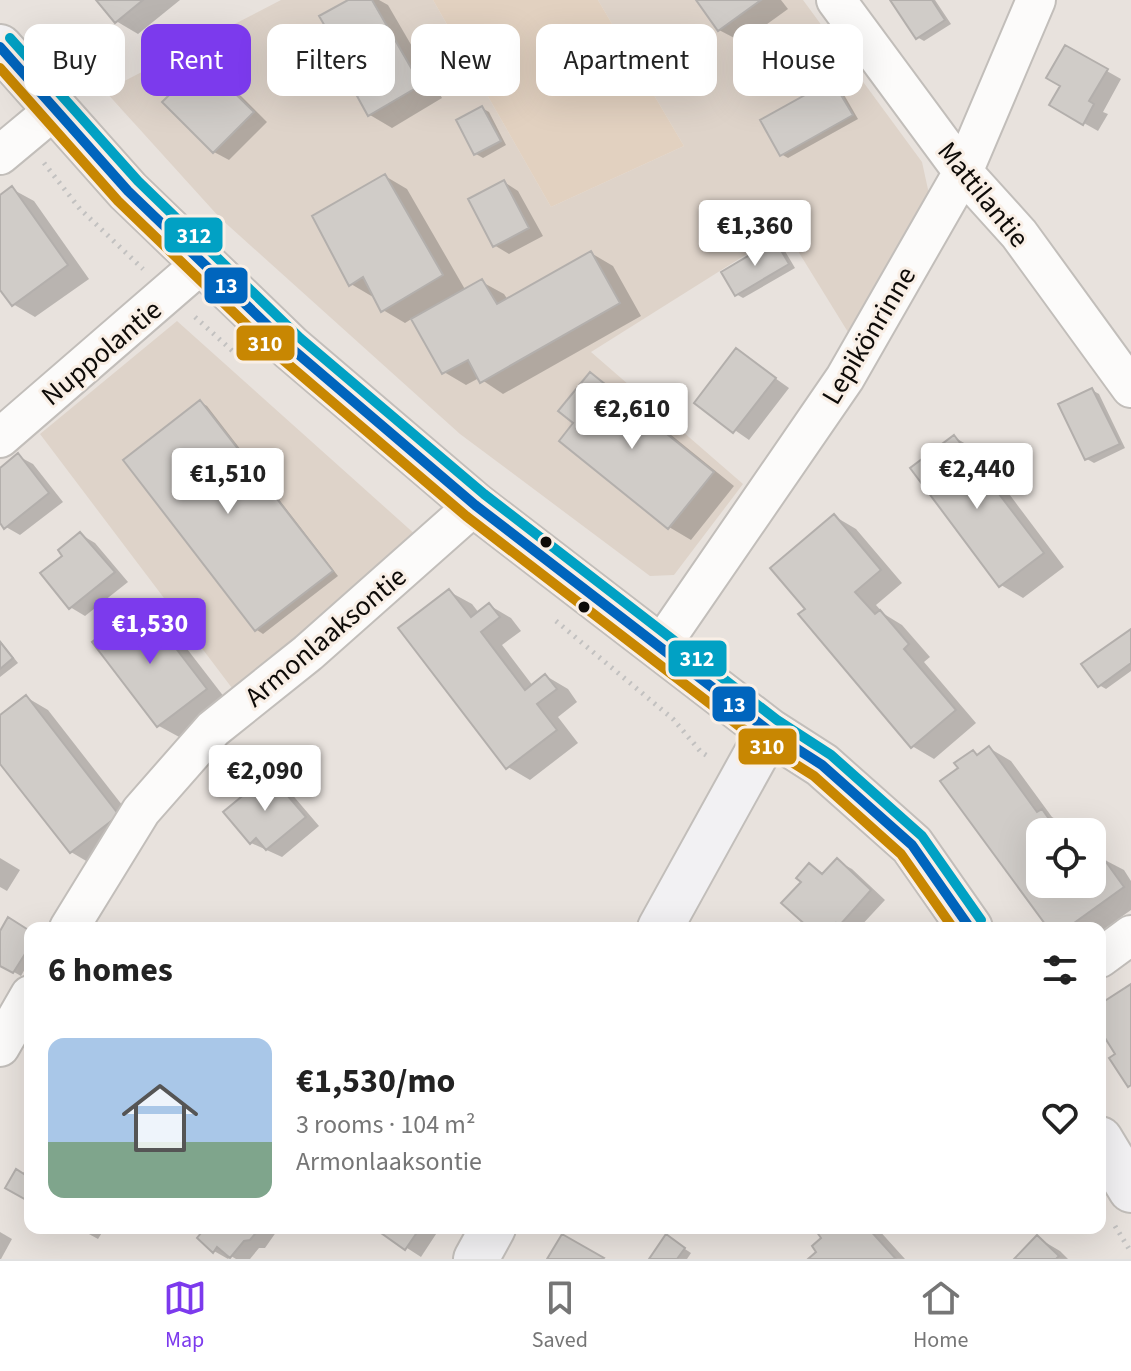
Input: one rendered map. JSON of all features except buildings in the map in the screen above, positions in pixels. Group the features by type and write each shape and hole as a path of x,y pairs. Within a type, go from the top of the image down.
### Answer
{"main road":[{"path":"0,47 128,191 291,348 475,505 769,731 822,765 912,845 966,922"},
{"path":"663,922 769,731"},
{"path":"1106,1149 1131,1190"},
{"path":"476,1259 490,1234"}],"street":[{"name":"Mattilantie","path":"836,0 963,172 1019,234 1131,388"},
{"name":"Lepikönrinne","path":"660,647 845,378 963,172 1036,0"},
{"path":"0,155 54,110"},
{"name":"Nuppolantie","path":"0,438 201,264"},
{"name":"Armonlaaksontie","path":"73,922 141,811 213,729 308,653 475,505"},
{"path":"1106,954 1131,935"},
{"path":"0,1047 24,1005"}],"path":[{"path":"701,752 744,776"}],"shaded area":[{"path":"281,0 433,0 447,24 411,24 411,96 488,96 551,207 684,146 655,96 717,96 717,24 612,24 598,0 803,0 821,24 733,24 733,96 863,96 863,82 922,162 929,194 851,337 785,230 591,352 743,484 674,575 650,576 460,434 220,218 110,96 125,96 125,81 141,72 141,96 251,96 251,24 235,24"},
{"path":"433,0 598,0 612,24 536,24 536,96 655,96 684,146 551,207 488,96 520,96 520,24 447,24"},
{"path":"177,321 417,536 235,692 40,434"}],"transit line":[{"name":"312","path":"10,38 138,181 300,338 484,494 777,720 831,755 922,836 981,920"},
{"name":"13","path":"0,47 128,191 291,348 475,505 769,731 822,765 912,845 966,922"},
{"name":"310","path":"0,68 118,201 282,359 466,516 760,742 814,776 901,854 949,922"}]}
